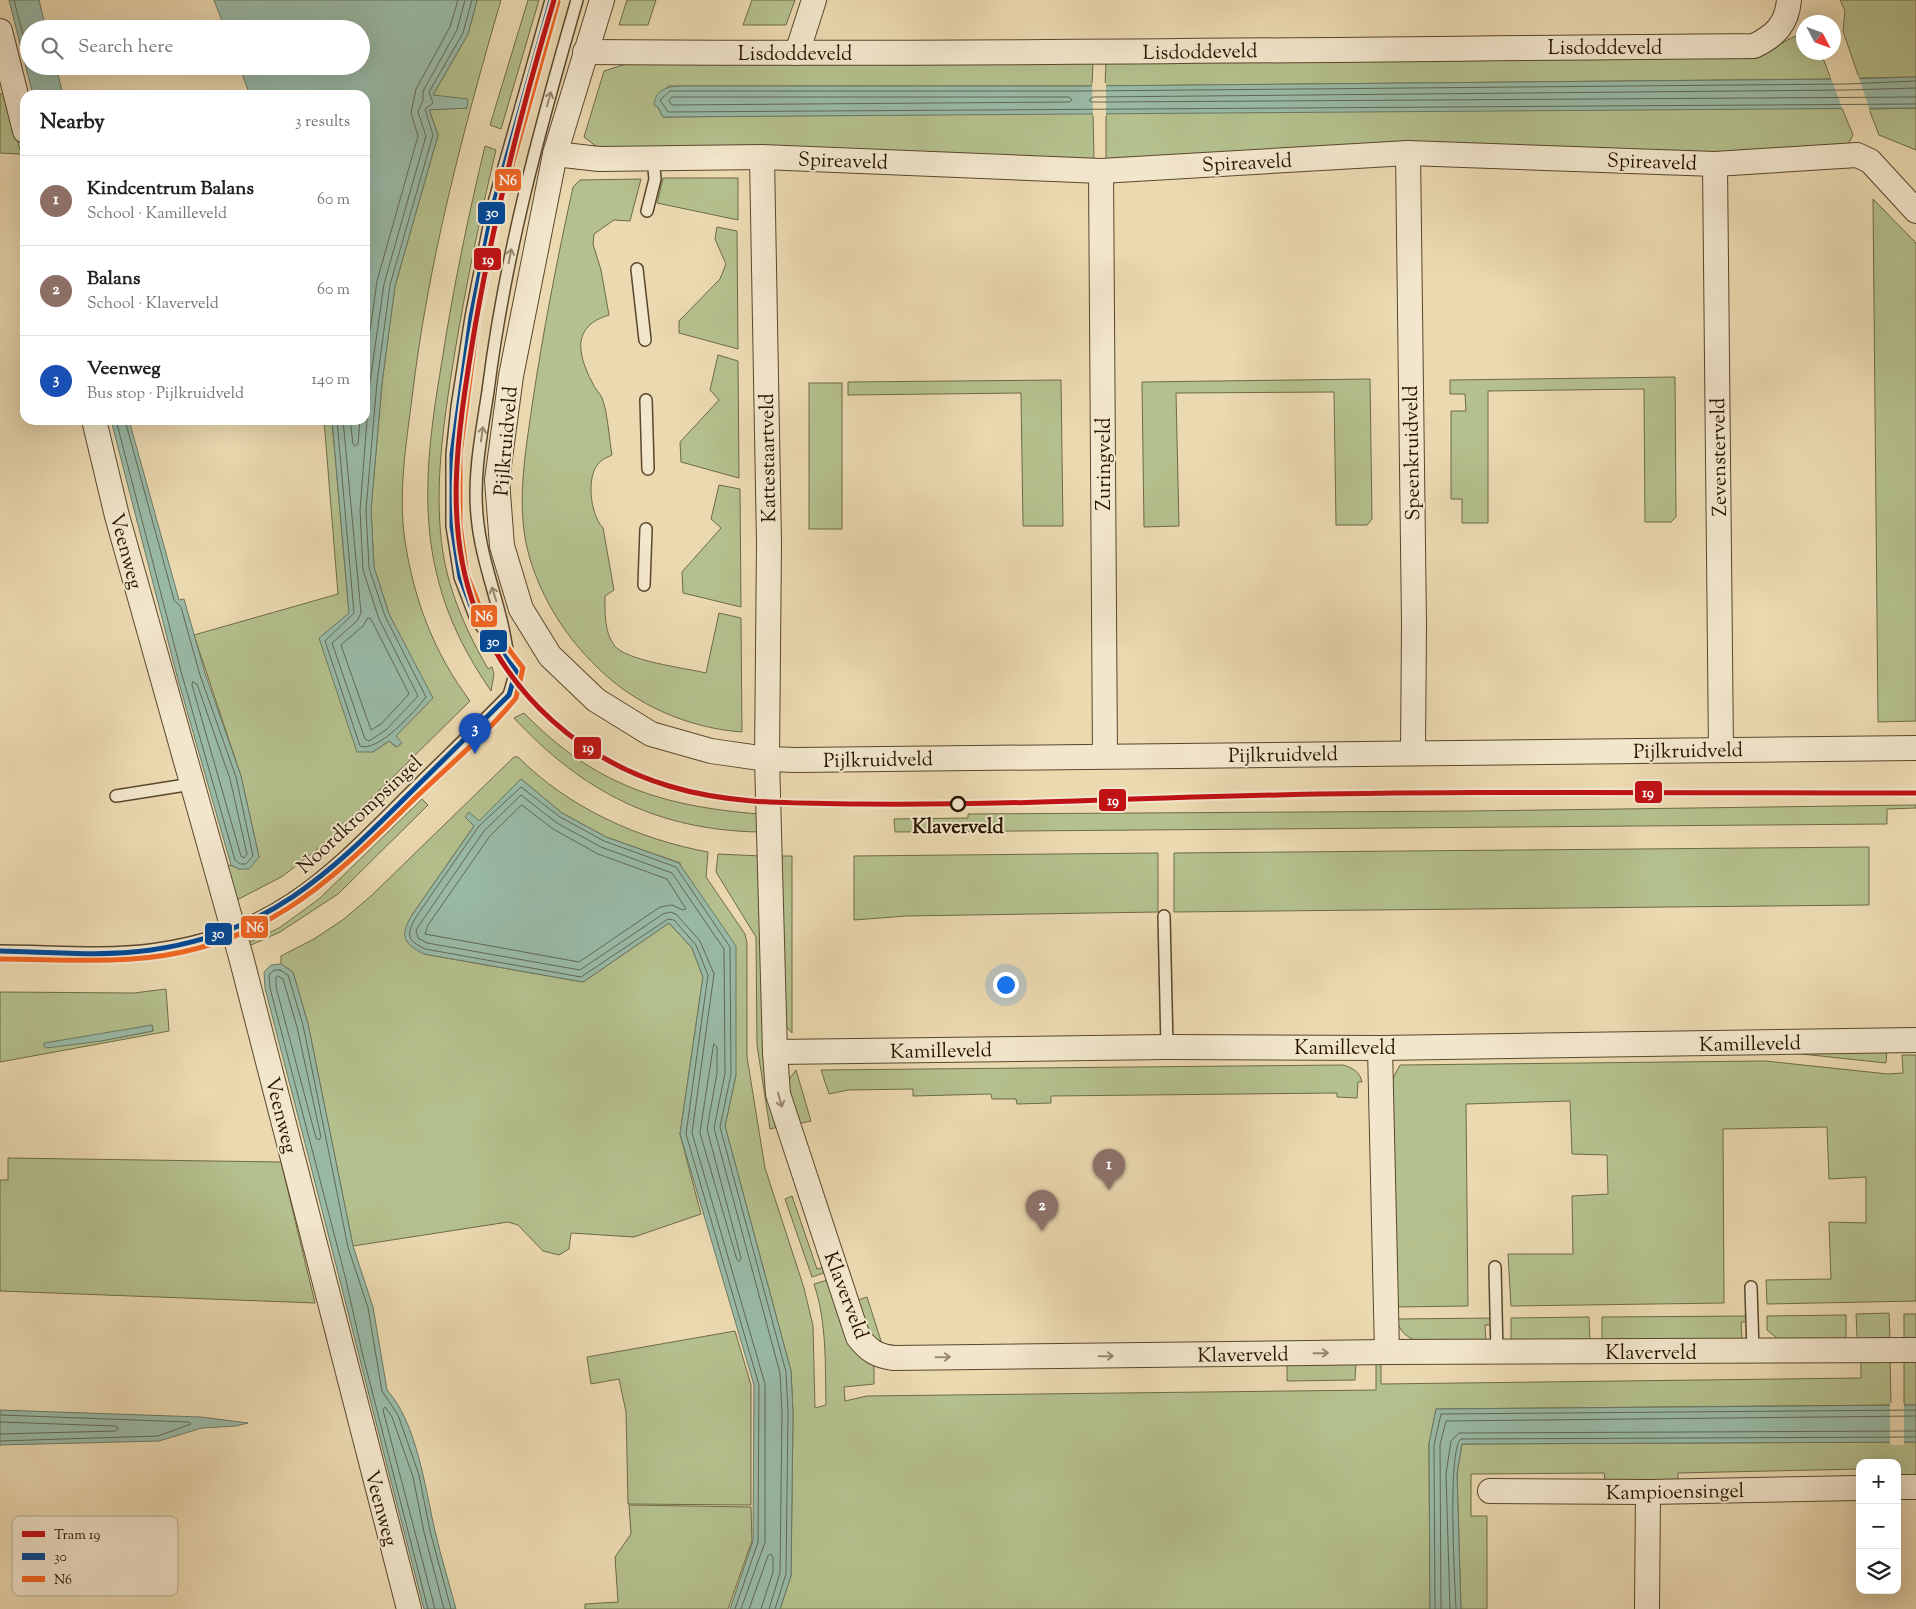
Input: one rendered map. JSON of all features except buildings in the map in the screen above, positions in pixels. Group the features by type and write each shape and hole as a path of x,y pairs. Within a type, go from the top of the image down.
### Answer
{"street":[{"name":"Pijlkruidveld","path":"602,0 584,52 555,154 511,376 497,480 502,546 521,609 550,656 596,700 651,734 711,751 767,759 1916,748"},
{"path":"797,54 814,0"},
{"name":"Lisdoddeveld","path":"584,52 797,54 1754,46 1777,33 1785,21 1789,0"},
{"path":"0,32 20,111"},
{"name":"Spireaveld","path":"555,154 599,159 762,156 1101,171 1408,153 1715,164 1857,155 1870,161 1916,211"},
{"name":"Speenkruidveld","path":"1408,153 1414,624 1413,752"},
{"name":"Kattestaartveld","path":"762,156 769,543 767,759"},
{"name":"Zevensterveld","path":"1715,164 1721,750"},
{"name":"Zuringveld","path":"1101,171 1105,756"},
{"name":"Veenweg","path":"95,425 117,516 234,931 410,1609"},
{"name":"Klaverveld","path":"767,759 775,1052 778,1094 858,1337 868,1349 879,1356 1916,1350"},
{"name":"Kamilleveld","path":"775,1052 1167,1047 1380,1048 1916,1040"},
{"path":"1380,1048 1387,1352"},
{"path":"1901,1487 1916,1487"},
{"name":"Kampioensingel","path":"1490,1491 1648,1492 1856,1488"},
{"path":"1647,1609 1648,1492"}],"lane":[{"path":"508,658 488,638 476,620 460,578 452,526 452,454 456,407 471,317 493,206 551,0"},
{"name":"Pijlkruidveld","path":"508,658 505,631 485,567 476,514 479,456 496,327 518,216 534,149 577,0"},
{"path":"647,211 655,179 653,158"},
{"path":"637,269 645,340"},
{"path":"646,400 648,469"},
{"path":"644,585 646,529"},
{"name":"Noordkrompsingel","path":"0,951 150,950 234,931 268,915 304,892 344,858 509,695 516,672 508,658"},
{"path":"116,796 192,784"},
{"path":"1164,916 1167,1047"},
{"path":"1495,1267 1497,1353"},
{"path":"1751,1287 1753,1351"}],"green space":[{"path":"477,0 501,0 460,148 427,297 407,434 402,505 405,541 420,605 436,645 457,683 470,701 330,839 283,876 235,901 226,866 231,865 239,869 259,857 241,776 194,635 338,594 324,425 332,425 349,613 373,752 389,741 396,747 395,736 432,699 389,614 374,567 371,510 382,383 395,286 438,135 429,109 467,108 433,95 468,34"},
{"path":"528,0 539,0 501,129 490,125"},
{"path":"627,0 656,0 648,25 619,25"},
{"path":"752,0 795,0 786,25 743,25"},
{"path":"1840,0 1916,0 1916,77 1859,78 1843,31 1845,11"},
{"path":"1796,36 1796,60 1824,60 1831,79 1105,86 1106,60 1759,53"},
{"path":"1093,61 1092,86 668,86 654,105 658,107 663,117 1093,113 1094,159 601,150 584,137 604,71 629,63"},
{"path":"0,94 6,94 20,154 0,153"},
{"path":"1842,108 1853,135 1847,146 1713,153 1106,159 1106,113"},
{"path":"1916,108 1916,150 1879,135 1869,109"},
{"path":"485,146 496,150 471,263 451,376 440,464 439,509 443,553 450,584 460,613 473,641 488,669 492,667 494,674 491,691 459,637 442,594 432,552 428,498 430,442 446,334 461,253"},
{"path":"663,178 738,178 738,220 657,203"},
{"path":"641,179 630,221 614,220 594,234 593,244 601,270 609,315 589,326 583,333 581,342 583,361 604,404 612,455 602,460 596,467 591,484 592,504 603,528 614,590 605,596 608,634 620,651 630,655 643,660 706,673 719,613 741,618 742,732 702,726 682,720 645,703 612,681 575,643 557,618 535,574 525,540 522,502 527,444 536,378 573,187 580,180"},
{"path":"1873,199 1916,243 1916,721 1878,722"},
{"path":"717,227 737,231 738,349 679,333 679,321 720,279 726,264 715,239"},
{"path":"718,355 738,361 739,478 681,462 680,442 719,400 710,390"},
{"path":"1675,377 1676,517 1671,522 1645,522 1644,389 1488,391 1488,523 1462,523 1462,499 1451,499 1451,411 1466,411 1465,394 1450,394 1450,380"},
{"path":"1370,379 1372,519 1367,525 1336,525 1334,392 1176,393 1179,526 1144,527 1142,382"},
{"path":"1061,380 1063,526 1023,526 1021,393 848,395 848,382"},
{"path":"809,383 842,383 842,529 809,529"},
{"path":"719,485 740,489 741,607 683,593 682,572 721,528 711,519"},
{"path":"524,713 550,738 576,758 603,774 631,788 660,798 691,805 759,814 759,832 722,830 687,824 655,815 624,802 595,786 567,767 540,744 514,718"},
{"path":"514,757 518,757 559,792 606,819 656,839 708,852 706,877 745,934 747,943 747,1057 765,1168 804,1288 813,1326 815,1408 826,1405 823,1329 814,1284 831,1279 874,1363 874,1384 844,1387 845,1401 867,1396 1376,1390 1376,1364 1381,1365 1381,1384 1861,1378 1861,1359 1890,1359 1891,1405 1436,1409 1429,1444 1430,1609 780,1609 791,1576 793,1413 791,1371 725,1126 736,1075 680,863 606,837 562,813 521,779 479,821 465,817 474,826 412,915 424,954 583,982 669,923 692,948 703,977 680,1134 701,1214 634,1237 571,1233 569,1249 559,1255 543,1251 518,1225 508,1222 353,1246 308,1024 293,972 281,964 281,956 314,939 344,919 372,895"},
{"path":"422,799 428,805 338,894 280,932 249,946 248,943 279,928 319,899"},
{"path":"1916,805 1916,808 1887,809 1887,824 895,832 894,819 968,818 968,814 1471,811"},
{"path":"1869,847 1869,905 1174,912 1174,853"},
{"path":"1158,853 1158,912 906,916 854,920 854,856"},
{"path":"718,854 761,856 782,1126 770,1129 757,1045 756,937 716,872"},
{"path":"781,856 792,856 792,1033 786,1026"},
{"path":"166,989 169,1031 0,1062 0,992 134,993","holes":["152,1025 153,1031 101,1041 99,1036"]},
{"path":"1764,1050 1887,1050 1886,1063"},
{"path":"1902,1055 1916,1055 1916,1301 1767,1304 1766,1280 1831,1279 1829,1222 1866,1223 1866,1177 1829,1179 1827,1127 1723,1129 1724,1303 1511,1306 1508,1254 1573,1254 1572,1196 1608,1194 1607,1155 1572,1154 1570,1101 1466,1104 1468,1306 1395,1307 1391,1082 1400,1065 1765,1061 1888,1074 1903,1073"},
{"path":"1343,1065 1356,1071 1360,1076 1362,1082 1358,1082 1357,1098 1337,1097 1337,1093 1051,1096 1051,1103 1017,1104 1016,1099 992,1099 991,1094 913,1096 913,1089 848,1090 829,1094 821,1070"},
{"path":"796,1070 811,1121 797,1124 787,1082"},
{"path":"8,1158 281,1162 315,1303 0,1291 0,1180 8,1180"},
{"path":"792,1196 817,1269 828,1266 829,1271 812,1277 785,1199"},
{"path":"867,1297 883,1347 873,1342 855,1301"},
{"path":"1889,1313 1890,1338 1859,1339 1857,1336 1856,1314"},
{"path":"1904,1314 1916,1314 1916,1338 1904,1338"},
{"path":"1846,1315 1846,1339 1779,1340 1767,1330 1767,1316"},
{"path":"1750,1316 1750,1322 1741,1322 1742,1340 1602,1341 1602,1317"},
{"path":"1589,1317 1590,1342 1511,1343 1511,1318"},
{"path":"1493,1318 1493,1325 1485,1325 1486,1343 1416,1341 1403,1332 1396,1319"},
{"path":"735,1331 751,1385 751,1505 628,1504 626,1412 619,1379 591,1384 587,1357"},
{"path":"1904,1359 1916,1359 1916,1405 1904,1405"},
{"path":"1356,1361 1355,1380 1287,1381 1287,1362"},
{"path":"1916,1442 1916,1476 1901,1476 1901,1459 1856,1459 1856,1469 1678,1473 1678,1480 1605,1480 1604,1473 1471,1474 1471,1516 1487,1516 1487,1609 1461,1609 1457,1474 1462,1444"},
{"path":"629,1505 751,1507 752,1541 728,1609 585,1609 585,1604 618,1602 615,1557 631,1534"}],"water":[{"path":"9,0 39,0 44,20 20,20 20,44"},
{"path":"214,0 477,0 468,34 433,95 468,99 467,108 429,110 438,135 395,286 382,383 371,510 374,567 389,614 433,698 396,736 402,743 397,747 389,741 373,752 357,752 319,638 349,613 332,425 370,425 370,90 248,90 242,75 370,75 370,20 222,20"},
{"path":"28,75 58,75 62,90 32,90"},
{"path":"1916,77 1916,108 663,117 658,107 654,105 660,92 673,87 683,86 1082,86"},
{"path":"112,425 130,425 179,600 184,599 205,673 241,776 259,857 249,869 239,869 231,865 177,676"},
{"path":"521,779 562,813 606,837 679,863 736,946 736,1075 725,1126 791,1371 793,1413 791,1576 780,1609 730,1609 753,1541 754,1385 680,1134 703,977 692,948 669,923 583,982 424,954 411,946 405,938 406,928 412,915 474,826 465,817 469,812 479,821"},
{"path":"281,964 293,972 308,1024 353,1246 373,1307 387,1390 406,1420 413,1438 437,1541 456,1609 424,1609 265,988 264,972 271,965"},
{"path":"152,1025 153,1031 101,1041 46,1048 44,1046 44,1043"},
{"path":"1916,1405 1916,1442 1462,1444 1457,1474 1461,1609 1430,1609 1429,1444 1436,1409"},
{"path":"0,1410 201,1417 248,1423 236,1426 202,1428 159,1441 0,1445"}],"pier":[{"path":"1858,75 1870,111 1843,110 1830,76"},
{"path":"1092,83 1106,83 1106,116 1093,116"},
{"path":"1890,1403 1904,1403 1904,1445 1890,1445"}],"tram line":[{"name":"19","path":"554,0 507,171 472,345 458,445 456,479 459,546 466,579 476,611 490,642 508,671 552,721 578,742 607,760 637,775 692,792 740,800 788,803 986,803 1375,793 1916,793"}],"transit line":[{"name":"30","path":"0,951 94,954 151,950 192,942 229,930 262,915 293,897 350,851 509,695 516,671 476,619 460,577 452,526 452,454 471,317 493,206 551,0"},
{"name":"N6","path":"0,959 132,959 176,953 217,943 253,928 287,909 350,861 478,739 516,698 523,668 483,615 467,575 460,525 460,454 478,318 500,208 558,2"}],"place":[{"name":"Veenweg","path":"475,754"},
{"name":"Klaverveld","path":"958,804"},
{"name":"Kindcentrum Balans","path":"1109,1190"},
{"name":"Balans","path":"1042,1231"}]}
